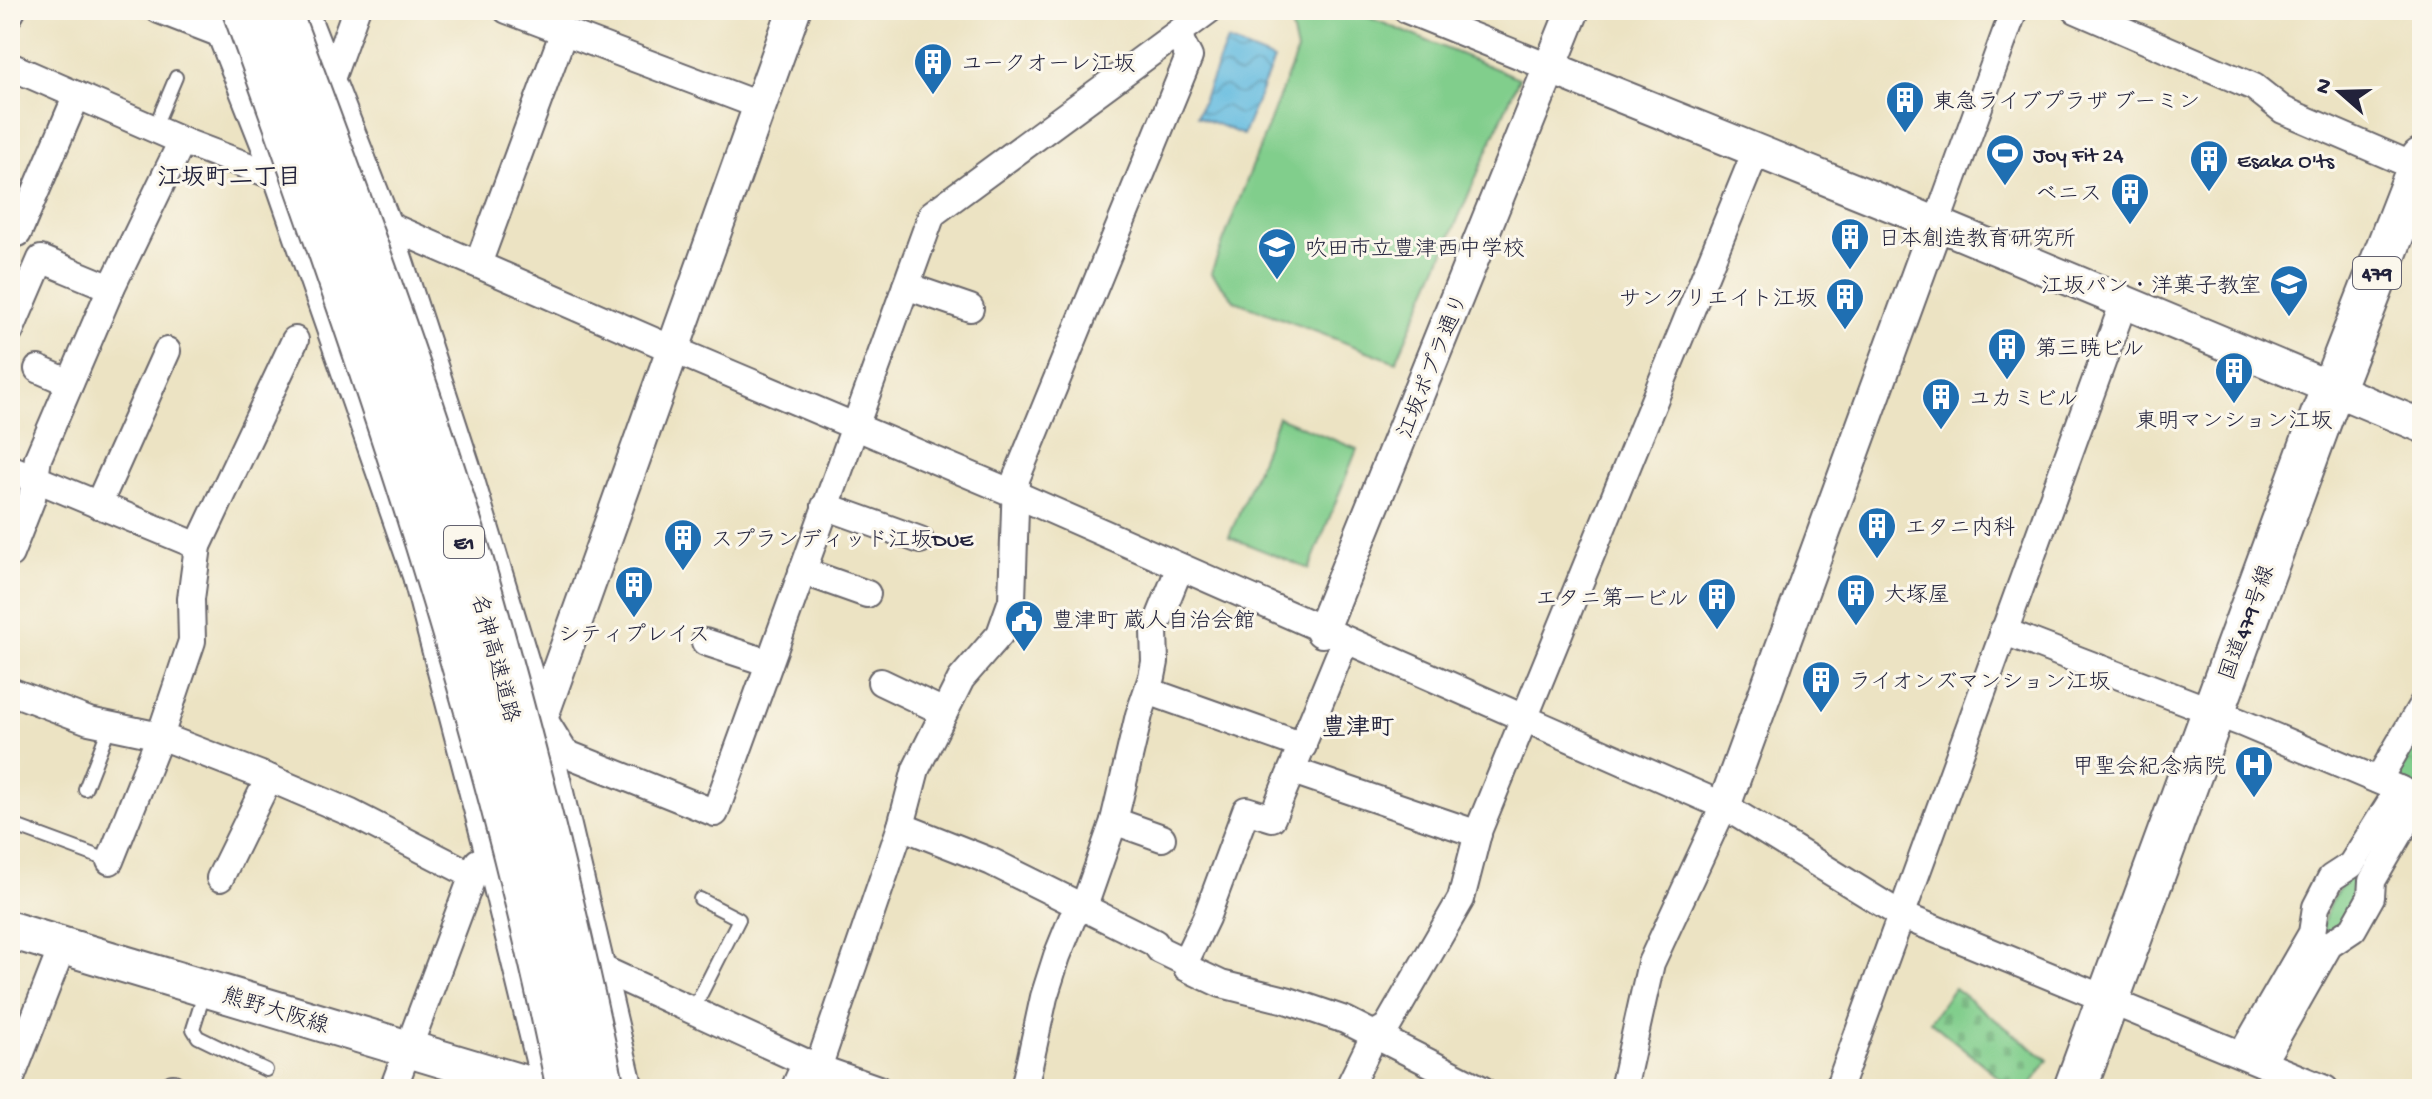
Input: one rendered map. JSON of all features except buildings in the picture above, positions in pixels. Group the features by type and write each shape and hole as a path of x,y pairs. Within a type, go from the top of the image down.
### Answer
{"highway":[{"name":"名神高速道路","path":"278,10 367,248 482,601 531,780 578,971 602,1089"},
{"name":"名神高速道路","path":"226,18 347,293 448,605 544,961 569,1089"},
{"name":"国道479号線","path":"2075,1089 2332,388 2421,165"}],"main road":[{"name":"熊野大阪線","path":"10,930 407,1047 481,1080 544,1089"}],"street":[{"path":"159,10 226,18 277,177 416,576 486,843 544,1089"},
{"path":"304,10 388,225 467,467 542,716 630,1089"},
{"path":"331,79 356,10"},
{"path":"507,10 758,105"},
{"path":"393,1089 472,875 542,716 794,10"},
{"path":"542,716 565,753 715,813 932,214 1209,10"},
{"path":"1407,10 2422,426"},
{"name":"江坂ポプラ通り","path":"1334,636 1573,10"},
{"path":"1623,1089 1651,963 1724,806 2014,10"},
{"path":"2076,10 2254,87 2283,110 2421,165"},
{"path":"478,264 564,31"},
{"path":"794,1089 812,1065 901,826 916,769 961,679 1000,634 1012,600 1016,479 1189,57 1177,34"},
{"path":"10,66 182,141 277,177 1015,494 1724,806 1901,915 2325,1089"},
{"path":"18,233 77,95"},
{"path":"22,474 38,458 111,288 182,141"},
{"path":"1348,1089 1375,1034 1387,1027 1461,899 1478,834 1756,151"},
{"path":"10,331 41,259 111,288"},
{"path":"906,286 970,308"},
{"path":"1838,1089 2124,302"},
{"path":"110,861 160,736 192,641 191,599 198,546 295,340"},
{"path":"98,505 167,351"},
{"path":"38,369 70,383"},
{"path":"22,474 198,546"},
{"path":"10,554 32,498 22,474"},
{"path":"825,506 920,540"},
{"path":"1024,1089 1044,997 1057,956 1072,919 1087,898 1114,821 1155,662 1154,631 1180,567"},
{"path":"802,571 867,594"},
{"path":"2003,631 2212,712 2405,792"},
{"path":"1334,636 1303,746 1272,818 1246,810 1206,918 1185,962 1187,968 1221,984 1286,1000 1345,1020 1481,1089"},
{"path":"705,642 769,663"},
{"path":"881,682 944,712"},
{"path":"10,691 89,721 160,736 269,778 351,813 472,875"},
{"path":"1148,691 1303,746"},
{"path":"2252,1058 2329,945 2353,929 2371,897 2372,881 2405,792 2422,705"},
{"path":"1293,771 1478,834"},
{"path":"220,878 269,778"},
{"path":"2252,1058 2312,933 2316,907 2331,878 2351,865 2405,792"},
{"path":"1114,821 1162,838"},
{"path":"901,826 992,862 1155,943 1160,950 1185,962"},
{"path":"10,1081 63,945"},
{"path":"600,968 812,1065 878,1089"}],"lane":[{"path":"154,129 176,77"},
{"path":"85,789 110,725"},
{"path":"10,824 110,861"},
{"path":"692,1012 739,919 700,899"},
{"path":"206,988 193,1029 198,1037 266,1070"}],"green space":[{"path":"1263,10 1351,10 1519,78 1396,362 1235,301 1211,273 1297,51 1291,24"},
{"path":"1278,417 1357,449 1309,569 1229,537"},
{"path":"2422,724 2422,790 2401,781 2397,766"},
{"path":"2353,874 2362,879 2358,896 2347,917 2330,935 2322,931 2329,906"},
{"path":"1954,988 2048,1060 2028,1089 2013,1089 1930,1021"}],"water":[{"path":"1227,41 1274,60 1243,135 1197,116"}],"place":[{"name":"ユークオーレ江坂","path":"933,96"},
{"name":"東急ライブプラザ ブーミン","path":"1905,134"},
{"name":"Joy Fit 24","path":"2005,187"},
{"name":"Esaka O'ts","path":"2209,193"},
{"name":"ベニス","path":"2130,226"},
{"name":"日本創造教育研究所","path":"1850,271"},
{"name":"吹田市立豊津西中学校","path":"1277,281"},
{"name":"江坂パン・洋菓子教室","path":"2289,318"},
{"name":"サンクリエイト江坂","path":"1845,331"},
{"name":"第三暁ビル","path":"2007,381"},
{"name":"東明マンション江坂","path":"2234,405"},
{"name":"ユカミビル","path":"1941,431"},
{"name":"エタニ内科","path":"1877,560"},
{"name":"スプランディッド江坂DUE","path":"683,572"},
{"name":"シティプレイス","path":"634,619"},
{"name":"大塚屋","path":"1856,627"},
{"name":"エタニ第一ビル","path":"1717,631"},
{"name":"豊津町 蔵人自治会館","path":"1024,653"},
{"name":"ライオンズマンション江坂","path":"1821,714"},
{"name":"甲聖会紀念病院","path":"2254,799"}],"district":[{"name":"江坂町二丁目","path":"229,176"},
{"name":"豊津町","path":"1358,726"}]}
